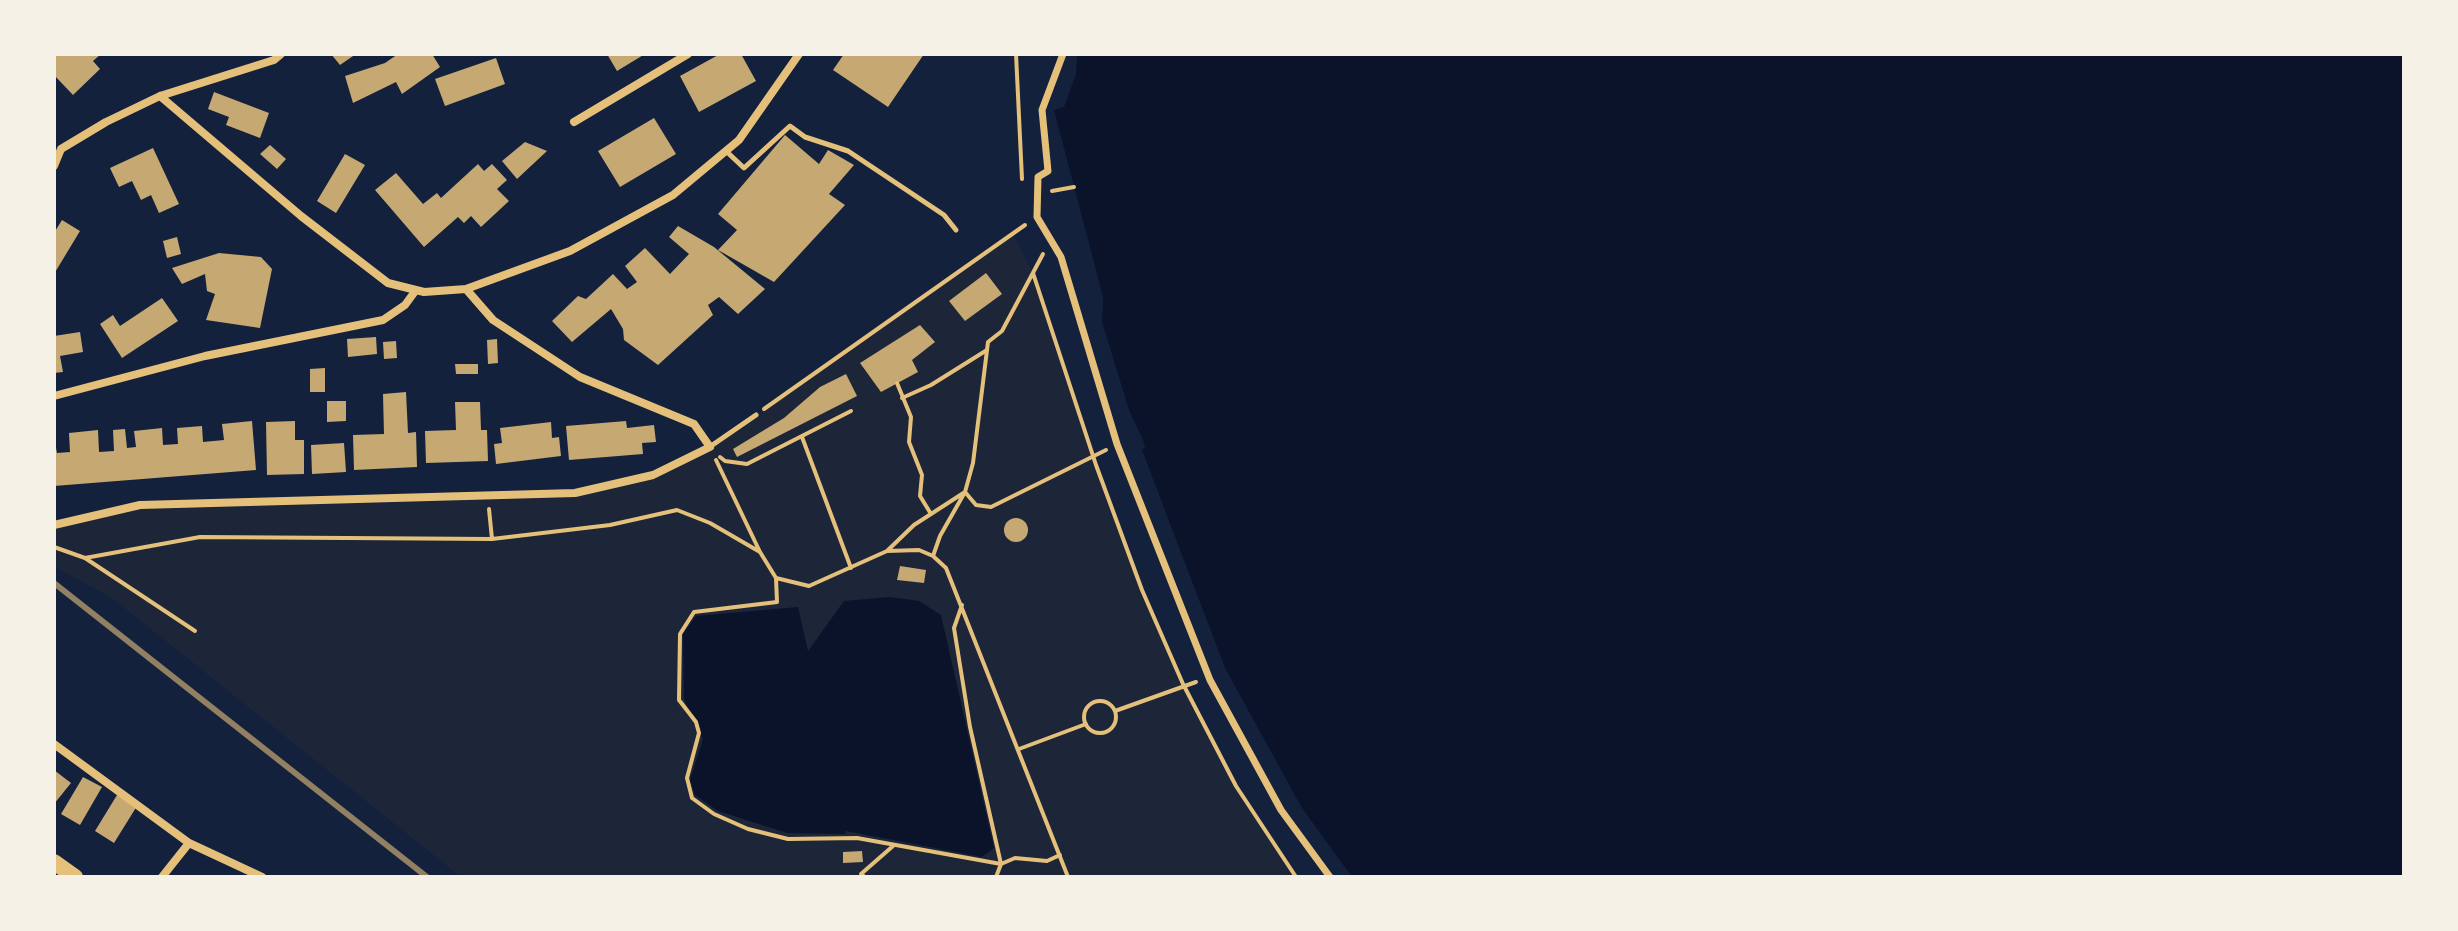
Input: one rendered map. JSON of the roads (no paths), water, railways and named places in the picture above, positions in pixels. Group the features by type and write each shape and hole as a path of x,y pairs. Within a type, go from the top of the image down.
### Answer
{"main road":[{"path":"54,862 75,877"}],"street":[{"path":"54,166 57,145 160,96 274,60 281,54"},
{"path":"574,122 688,54"},
{"path":"160,96 356,260 388,283 416,290 466,289 570,251 673,195 739,140 799,54"},
{"path":"1063,54 1042,110 1048,171 1038,177 1037,217 1061,257 1117,444 1210,680 1281,810 1330,877"},
{"path":"54,525 140,505 575,493 653,475 710,447 694,424 580,377 493,320 466,289"},
{"path":"54,396 205,356 383,320 405,305 416,290"},
{"path":"54,744 189,843 262,877"},
{"path":"162,877 189,843"}],"lane":[{"path":"726,151 744,168 790,126 805,137 848,151 944,215 956,230"},
{"path":"710,447 756,415"}],"railway":[{"path":"54,583 427,877"}]}
